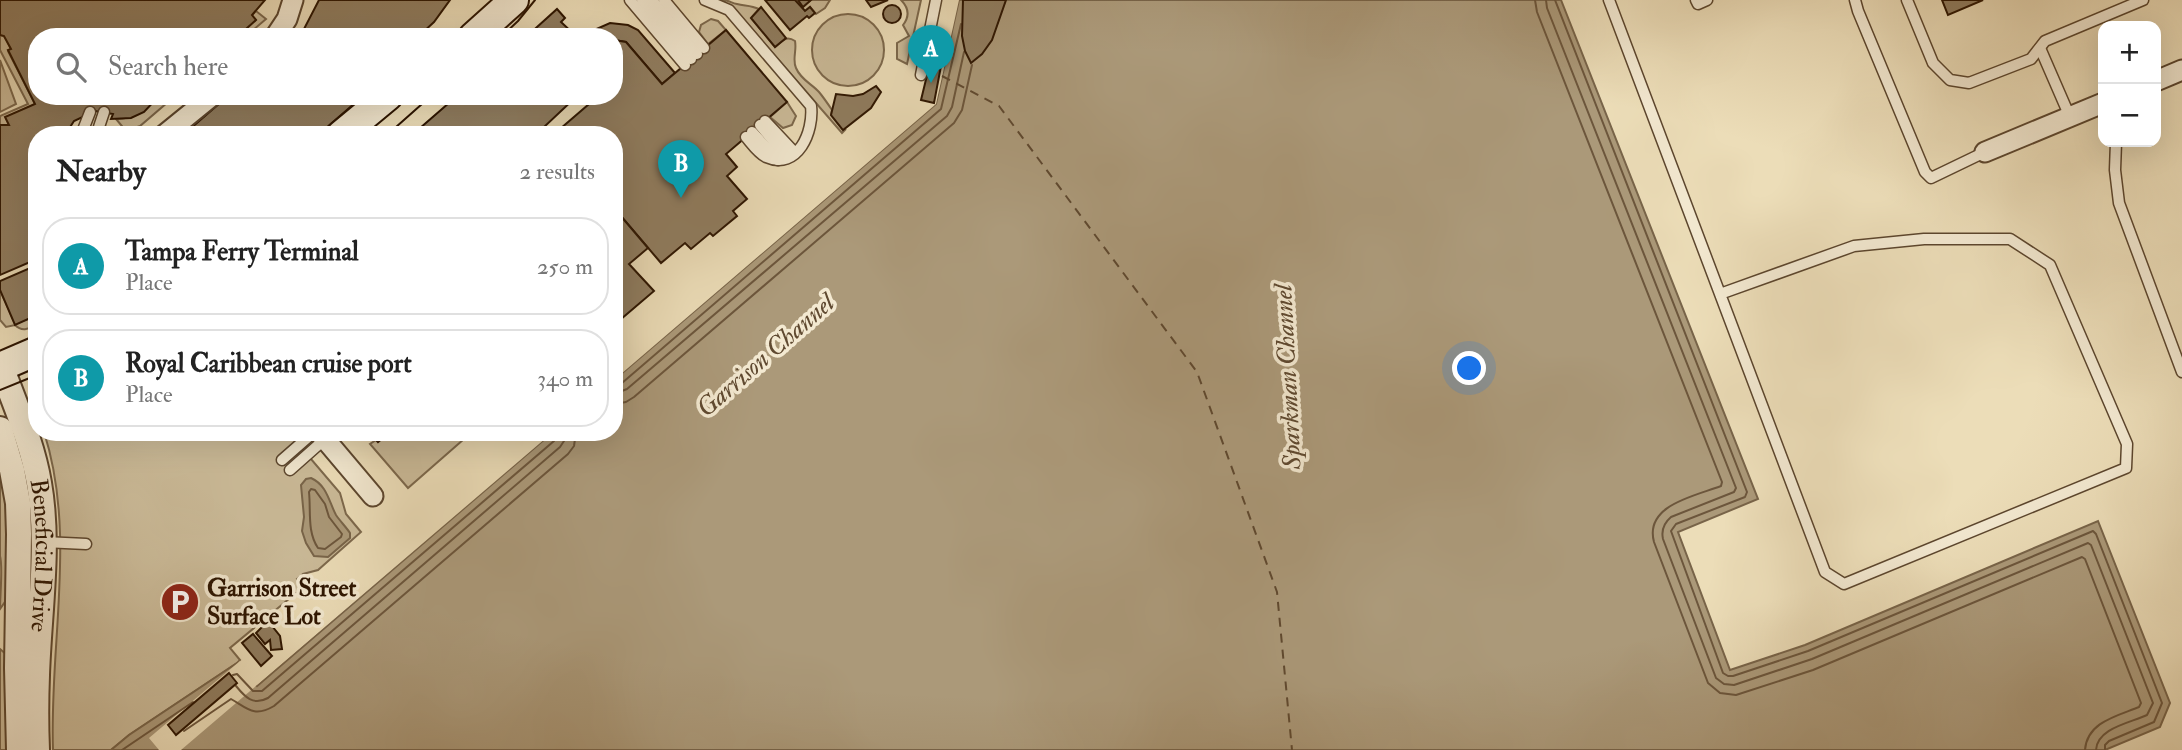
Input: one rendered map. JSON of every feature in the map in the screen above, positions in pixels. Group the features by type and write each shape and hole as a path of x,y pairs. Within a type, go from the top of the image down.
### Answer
{"main road":[{"path":"465,28 488,0"},
{"path":"483,28 514,0"},
{"path":"352,126 377,105"},
{"path":"0,366 28,355"}],"street":[{"path":"281,28 293,0"},
{"path":"2161,79 2182,70"},
{"path":"175,126 201,105"},
{"path":"1985,152 2098,105"},
{"name":"Beneficial Drive","path":"0,366 28,439"},
{"name":"Beneficial Drive","path":"0,429 18,503 14,623 19,750"},
{"name":"Beneficial Drive","path":"29,441 39,484 43,542 37,676 37,750"},
{"path":"324,441 373,496"}],"lane":[{"path":"630,0 694,56"},
{"path":"642,0 694,56"},
{"path":"652,0 694,56"},
{"path":"664,0 694,56"},
{"path":"705,0 729,9 808,101 812,116 807,139 787,157 762,156 756,129 787,157"},
{"path":"921,75 936,0"},
{"path":"1609,0 1720,294 1825,572 1844,584 2126,468 2127,444 2050,265 2010,239 1924,239 1854,246 1720,294"},
{"path":"1696,0 1698,4 1707,0"},
{"path":"1855,0 1925,172 1931,177 1985,152"},
{"path":"1906,0 1933,63 1950,80 1969,83 2031,58 2045,41 2143,0"},
{"path":"2040,48 2070,117"},
{"path":"100,126 104,112"},
{"path":"85,126 90,113"},
{"path":"2116,147 2115,170 2119,203 2182,372"},
{"path":"282,460 310,441"},
{"path":"290,470 314,441"},
{"path":"43,542 86,544"}],"shaded area":[{"path":"722,0 759,9 751,18 775,47 787,39 795,41 796,68 826,101 832,110 831,115 845,130 842,133 737,12"},
{"path":"795,0 803,7 811,0 830,0 825,8 816,14 810,7 805,11"},
{"path":"901,0 921,0 907,64 897,59 897,43 909,36 903,25 908,15 907,9"},
{"path":"256,11 266,19 256,28 247,28 256,20 252,15"},
{"path":"848,14 868,20 878,30 884,50 878,70 868,80 848,86 828,80 818,70 812,50 818,30 828,20"},
{"path":"711,19 718,21 726,30 708,44 699,32 701,25"},
{"path":"0,35 4,36 11,49 8,51 28,90 28,104 0,50"},
{"path":"0,60 16,104 0,112"},
{"path":"787,102 796,116 792,125 783,128 770,117"},
{"path":"28,104 33,105 6,118 9,125 0,125 0,116"},
{"path":"150,105 164,105 140,126 122,126 116,119 140,113"},
{"path":"0,290 15,324 28,319 28,328 20,329 15,325 6,327 0,320"},
{"name":"Garrison Street Surface Lot","path":"46,441 296,441 340,493 346,514 361,532 318,570 303,574 297,579 302,588 230,648 240,660 237,663 129,735 111,750 53,750 60,550 54,471"},
{"path":"462,441 408,488 370,444"},
{"path":"0,464 7,495 7,599 0,609 1,574"},
{"path":"0,649 8,656 9,750 0,750"}],"water":[{"path":"959,0 1561,0 1758,499 1678,532 1730,670 1805,645 2098,521 2170,703 2160,727 2105,750 111,750 129,735 237,663 257,686 543,441 623,441 623,372 936,104"},
{"path":"311,478 324,489 336,515 350,533 350,538 328,557 314,556 302,531 304,517 301,485"}],"pier":[{"path":"955,0 959,0 936,104 623,372 623,367 933,102"},
{"path":"537,441 542,441 181,750 159,750 149,738 240,661 257,681"}],"building":[{"path":"0,0 265,0 252,15 256,20 247,28 28,28 28,90 8,50 11,49 4,36 0,35"},
{"path":"319,0 450,0 428,28 305,28"},
{"path":"765,0 795,0 805,11 810,7 815,13 790,30"},
{"path":"798,0 811,0 803,7"},
{"path":"866,0 888,0 871,7"},
{"path":"963,0 1006,0 992,40 971,63 962,36"},
{"path":"1942,0 1983,0 1948,15"},
{"path":"888,5 896,5 901,14 899,21 888,23 883,18 883,10"},
{"path":"761,7 786,38 775,47 751,18"},
{"path":"557,9 565,18 561,22 567,28 536,28"},
{"path":"610,23 628,25 638,30 675,73 662,84 623,42 623,28 599,28"},
{"path":"726,30 787,102 726,154 737,167 727,176 747,199 733,211 737,216 713,236 710,233 691,249 685,243 661,263 623,219 623,126 563,126 588,105 623,105 623,42 662,84"},
{"path":"930,63 941,66 934,103 921,100"},
{"path":"876,86 881,92 871,108 843,130 831,115 836,94 863,94"},
{"path":"33,105 151,105 144,112 131,118 111,119 113,114 95,111 74,121 71,126 28,126 28,263 0,275 0,125 9,125 5,117"},
{"path":"218,105 353,105 328,126 193,126"},
{"path":"447,105 567,105 545,126 422,126"},
{"path":"623,219 648,248 629,264 654,291 623,317"},
{"path":"28,269 28,319 15,325 0,290 0,281"},
{"path":"268,621 280,636 282,649 271,650 270,640 265,644 256,633"},
{"path":"253,634 272,656 261,666 242,643"},
{"path":"229,673 237,683 176,735 168,725"}],"ferry route":[{"path":"942,76 999,106 1197,372 1277,592 1292,750"}],"tram line":[{"path":"511,28 535,0"},
{"path":"397,126 421,105"},
{"path":"0,390 28,379"}],"place":[{"name":"Tampa Ferry Terminal","path":"931,83"},
{"name":"Royal Caribbean cruise port","path":"681,198"},
{"name":"Garrison Street Surface Lot","path":"180,602"}],"water label":[{"name":"Garrison Channel","path":"765,355"},
{"name":"Sparkman Channel","path":"1287,377"}]}
